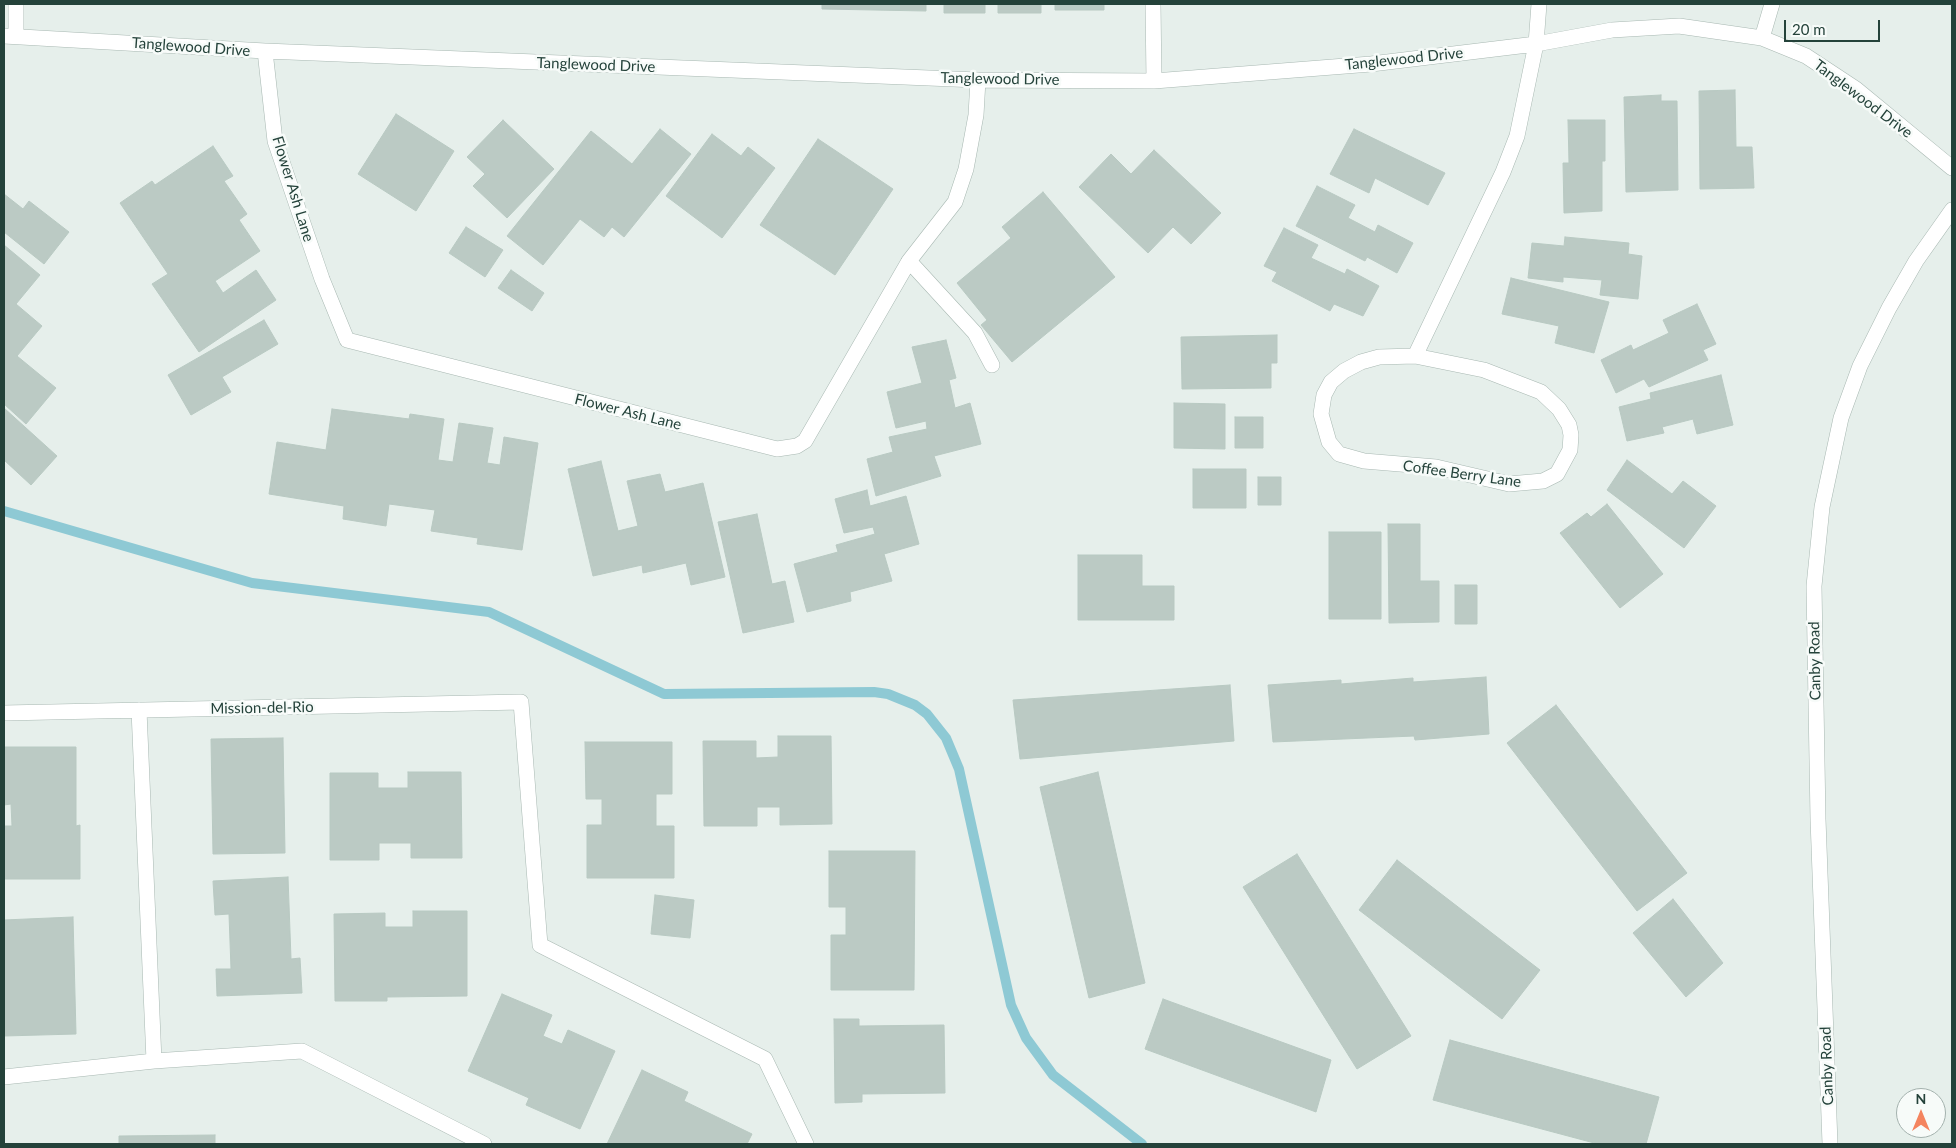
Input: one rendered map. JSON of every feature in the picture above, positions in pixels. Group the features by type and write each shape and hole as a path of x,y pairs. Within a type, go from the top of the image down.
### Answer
{"street":[{"path":"10,36 16,4"},
{"path":"1154,4 1154,81"},
{"path":"1415,356 1503,172 1517,136 1536,44 1539,4"},
{"path":"1762,38 1772,4"},
{"name":"Tanglewood Drive","path":"10,36 265,51 978,80 1154,81 1371,64 1536,44 1612,30 1679,26 1762,38 1806,56 1856,89 1952,168"},
{"name":"Flower Ash Lane","path":"265,51 275,141 322,279 347,340 514,384 777,449 797,446 805,441 848,363 909,261 947,214 962,186 976,115 978,80"},
{"name":"Canby Road","path":"1830,1144 1819,829 1814,596 1822,507 1842,418 1860,366 1889,308 1916,261 1952,210"},
{"path":"909,261 975,333 992,365"},
{"name":"Coffee Berry Lane","path":"1415,356 1484,370 1541,392 1558,409 1569,425 1571,435 1570,450 1556,474 1543,481 1509,484 1436,467 1364,461 1339,454 1329,442 1321,414 1324,395 1331,382 1361,362 1379,357 1415,356"},
{"name":"Mission-del-Rio","path":"4,714 521,702 540,945 765,1059 806,1144"},
{"path":"139,710 154,1061"},
{"path":"4,1077 154,1061 302,1051 484,1144"}],"building":[{"path":"822,4 926,4 926,11 822,9"},
{"path":"944,4 985,4 985,13 944,13"},
{"path":"998,4 1041,4 1041,13 998,13"},
{"path":"1055,4 1104,4 1104,10 1055,10"},
{"path":"1735,90 1736,147 1752,147 1754,188 1700,189 1699,91"},
{"path":"1661,95 1661,101 1677,101 1678,190 1626,192 1624,97"},
{"path":"396,114 454,151 416,211 358,174"},
{"path":"503,120 554,169 507,218 473,186 485,174 467,157"},
{"path":"1568,120 1605,120 1605,161 1602,161 1602,211 1564,213 1563,163 1569,163"},
{"path":"660,129 691,154 624,237 612,227 604,237 580,219 543,265 507,236 591,131 632,164"},
{"path":"1354,129 1445,173 1428,205 1375,178 1369,193 1330,174"},
{"path":"712,134 741,156 748,147 775,168 722,238 666,196"},
{"path":"818,139 893,189 835,275 760,225"},
{"path":"213,146 233,176 224,181 247,214 239,220 260,251 215,281 223,293 256,270 276,300 199,352 152,284 168,274 120,203 152,181 155,185"},
{"path":"1154,150 1221,213 1191,244 1173,227 1148,253 1079,187 1111,154 1131,174"},
{"path":"1317,186 1355,205 1348,218 1375,232 1378,225 1413,243 1397,273 1367,257 1365,261 1296,226"},
{"path":"1043,192 1115,277 1012,362 981,325 987,320 957,283 1011,238 1002,227"},
{"path":"4,194 23,209 29,201 69,232 44,264 4,232"},
{"path":"466,227 503,250 485,277 449,253"},
{"path":"1284,228 1318,245 1311,258 1345,274 1347,269 1379,286 1363,316 1334,304 1330,311 1272,281 1277,272 1264,266"},
{"path":"1565,237 1629,243 1628,254 1642,256 1638,299 1600,295 1602,280 1563,277 1563,282 1528,278 1532,243 1564,246"},
{"path":"4,245 40,275 16,304 42,326 17,356 56,388 26,424 4,404"},
{"path":"511,270 544,293 532,311 498,288"},
{"path":"1511,278 1609,302 1594,353 1555,343 1559,326 1502,314"},
{"path":"1697,304 1716,344 1703,350 1708,360 1649,387 1644,379 1616,393 1601,360 1631,345 1633,350 1669,333 1663,320"},
{"path":"264,320 278,344 222,377 231,392 191,415 168,375"},
{"path":"1277,335 1277,363 1271,363 1271,388 1182,389 1181,337"},
{"path":"946,340 956,378 949,380 955,408 970,403 981,444 934,456 941,476 876,496 867,459 893,452 889,437 927,429 926,421 896,428 887,392 922,383 912,347"},
{"path":"1721,375 1733,425 1697,434 1693,419 1662,427 1664,433 1627,441 1619,407 1651,399 1650,393"},
{"path":"1174,403 1225,404 1225,449 1174,448"},
{"path":"4,408 57,456 31,485 4,460"},
{"path":"332,409 409,419 410,414 444,419 438,460 453,462 459,423 493,428 487,463 500,465 504,437 538,443 522,550 477,544 478,538 431,531 435,510 389,504 386,526 343,519 344,506 269,494 277,442 326,450"},
{"path":"1235,417 1263,417 1263,448 1235,448"},
{"path":"1627,460 1672,494 1683,481 1716,506 1684,548 1607,490"},
{"path":"601,461 618,531 638,526 627,481 660,474 665,492 703,483 725,577 691,585 686,563 643,573 642,565 593,576 568,469"},
{"path":"1193,469 1246,469 1246,508 1193,508"},
{"path":"1258,477 1281,477 1281,505 1258,505"},
{"path":"867,490 870,506 906,496 919,544 884,554 892,581 850,592 851,601 807,612 794,564 838,552 836,545 875,534 873,527 844,533 835,499"},
{"path":"1607,504 1663,574 1620,608 1560,533 1587,513 1591,517"},
{"path":"757,514 772,584 785,581 794,622 743,633 718,522"},
{"path":"1388,524 1420,524 1420,581 1439,581 1439,622 1389,623"},
{"path":"1329,532 1381,532 1381,619 1329,619"},
{"path":"1078,555 1142,555 1142,586 1174,586 1174,620 1078,620"},
{"path":"1455,585 1477,585 1477,624 1455,624"},
{"path":"1486,677 1489,734 1415,740 1414,736 1273,742 1268,685 1341,680 1341,684 1413,678 1413,682"},
{"path":"1230,685 1234,741 1020,759 1013,700"},
{"path":"1556,705 1687,873 1637,911 1507,743"},
{"path":"778,736 831,736 832,824 780,825 780,807 757,807 757,826 704,826 703,741 756,741 756,758 778,757"},
{"path":"283,738 285,853 213,854 211,739"},
{"path":"585,742 672,742 672,794 656,794 656,826 674,826 674,878 587,878 587,825 602,825 602,799 586,799"},
{"path":"4,747 76,747 76,826 80,825 80,879 4,879 4,826 12,826 11,804 4,805"},
{"path":"408,772 461,772 462,858 411,858 411,843 379,843 379,860 330,860 330,773 378,773 378,788 408,788"},
{"path":"1098,772 1145,983 1089,998 1040,787"},
{"path":"829,851 915,851 914,990 831,990 831,935 846,935 846,907 829,907"},
{"path":"1297,854 1411,1036 1357,1069 1243,887"},
{"path":"1397,860 1540,970 1502,1019 1359,910"},
{"path":"288,877 291,959 300,958 302,993 217,996 216,969 231,969 229,914 215,915 213,881"},
{"path":"655,895 694,900 690,938 651,934"},
{"path":"1673,899 1723,963 1686,997 1633,933"},
{"path":"413,911 467,911 467,996 387,997 387,1001 335,1001 334,914 385,913 385,927 413,927"},
{"path":"73,917 76,1034 4,1036 4,920"},
{"path":"502,994 552,1015 543,1036 562,1044 568,1030 615,1051 580,1129 526,1105 529,1098 468,1071"},
{"path":"1163,999 1331,1060 1316,1112 1145,1049"},
{"path":"834,1019 859,1019 859,1026 944,1025 945,1093 862,1094 862,1102 835,1103"},
{"path":"1450,1040 1659,1097 1646,1144 1598,1144 1433,1100"},
{"path":"642,1070 688,1092 684,1101 752,1134 747,1144 607,1144"},
{"path":"215,1135 215,1144 119,1144 119,1136"}],"waterway":[{"path":"4,511 252,583 489,612 664,694 874,692 888,694 915,705 927,714 946,738 959,769 1011,1005 1026,1038 1053,1075 1142,1144"}]}
